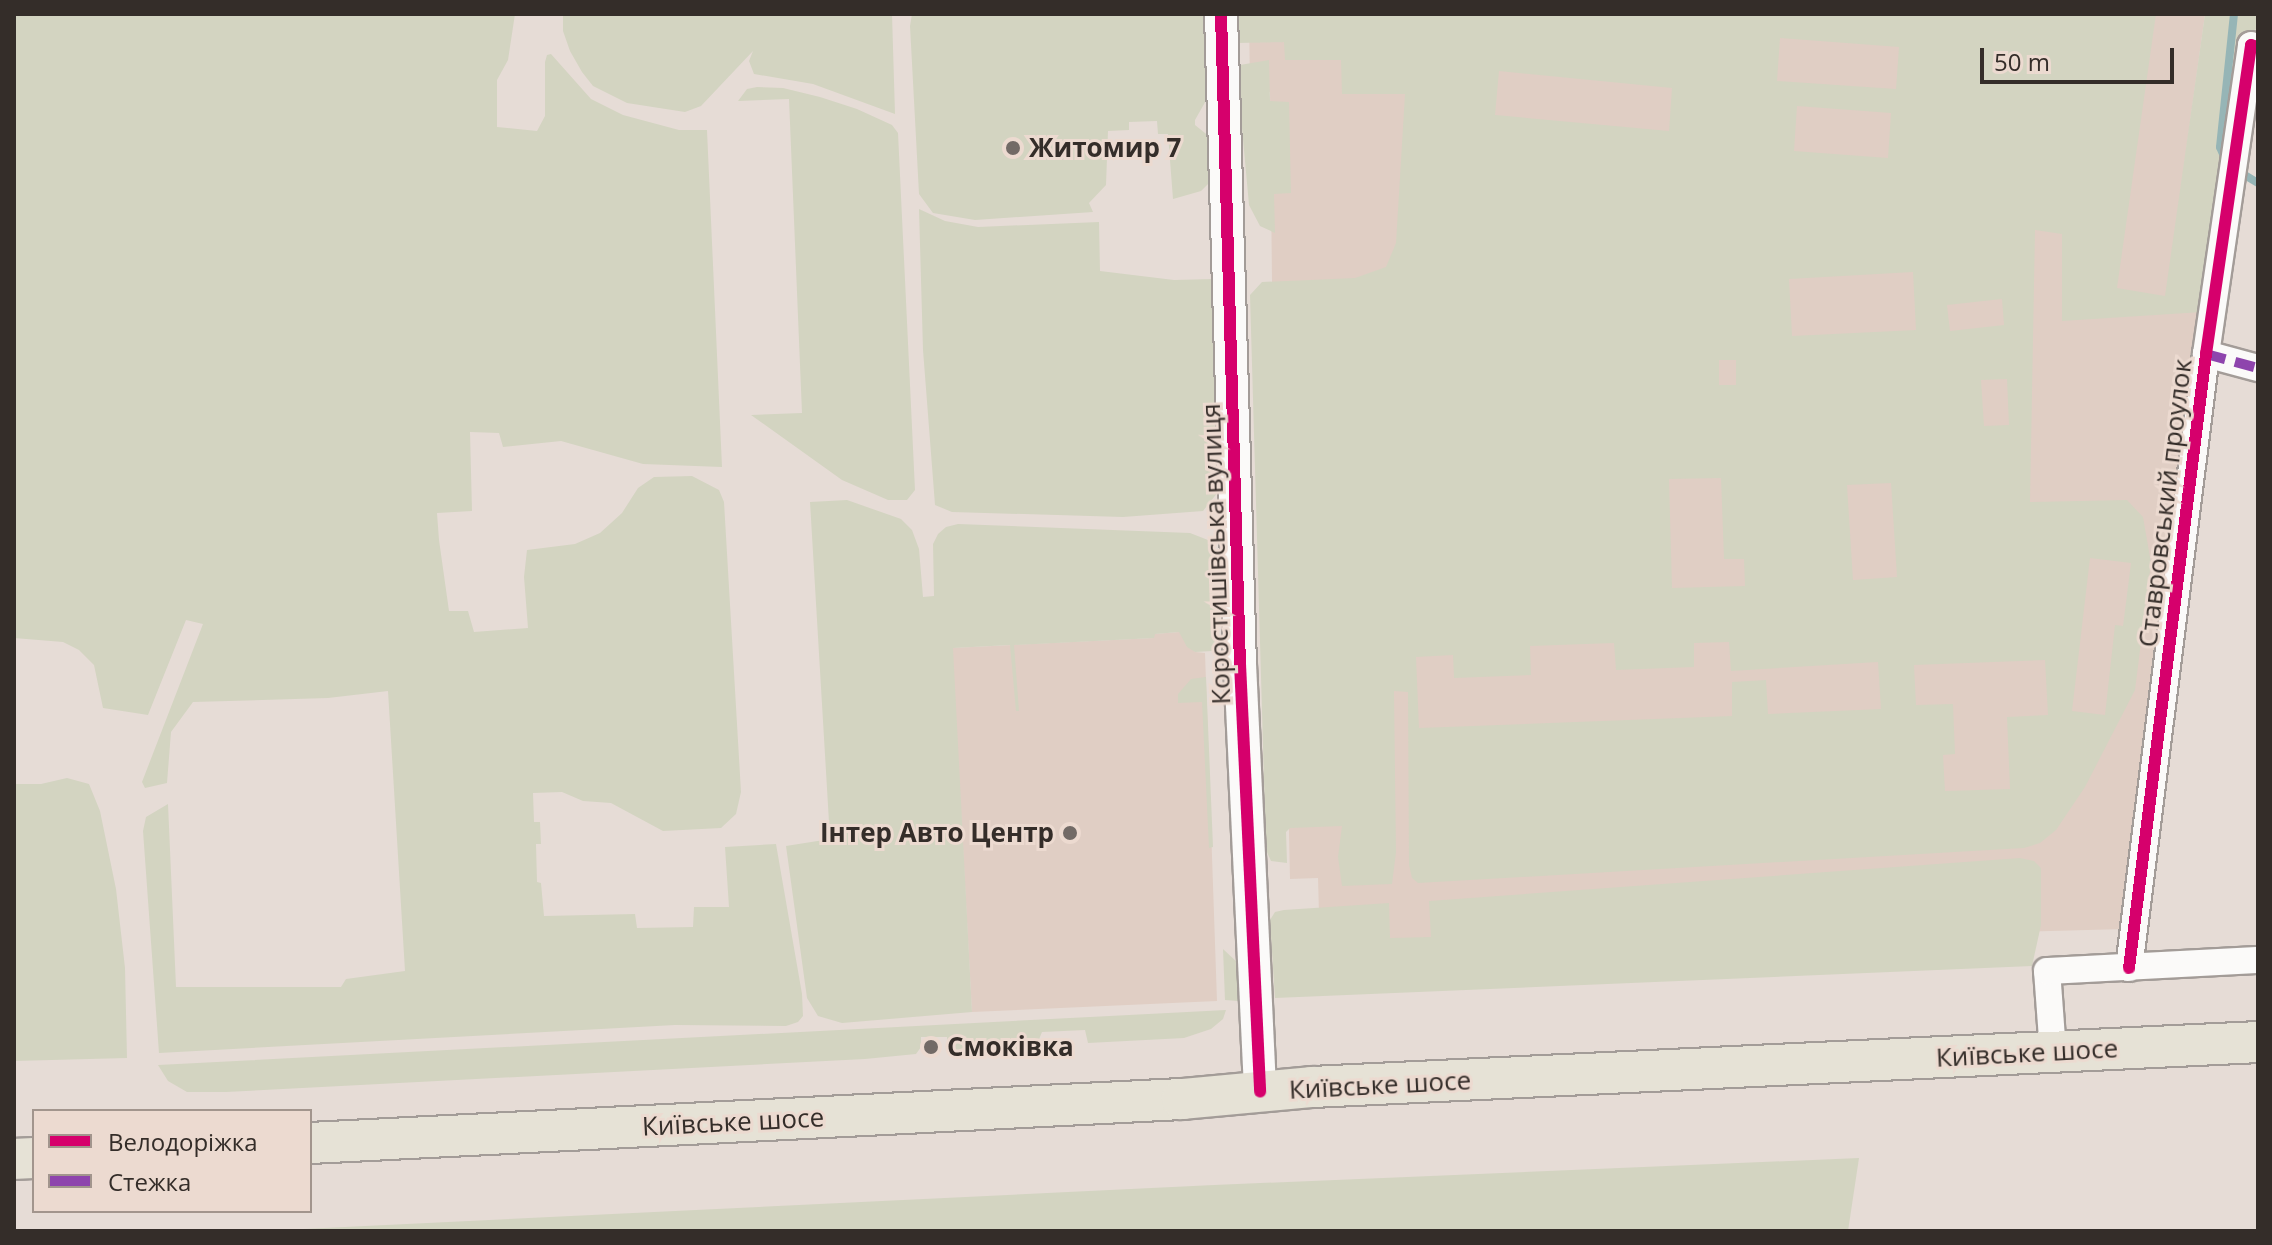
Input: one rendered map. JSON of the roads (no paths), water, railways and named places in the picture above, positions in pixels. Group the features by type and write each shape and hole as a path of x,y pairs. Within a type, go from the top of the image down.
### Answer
{"main road":[{"name":"Київське шосе","path":"312,1143 2258,1042"}],"street":[{"name":"Коростишівська вулиця","path":"1221,14 1240,664 1260,1092"},
{"name":"Ставровський проулок","path":"2129,968 2206,354 2254,46"},
{"path":"2206,354 2258,368"},
{"path":"2053,1052 2047,971 2258,960"}],"waterway":[{"path":"2227,163 2220,147 2234,14"},
{"path":"2238,171 2258,183"}],"place":[{"name":"Житомир 7","path":"1013,148"},
{"name":"Інтер Авто Центр","path":"1070,833"},
{"name":"Смоківка","path":"931,1047"}]}
